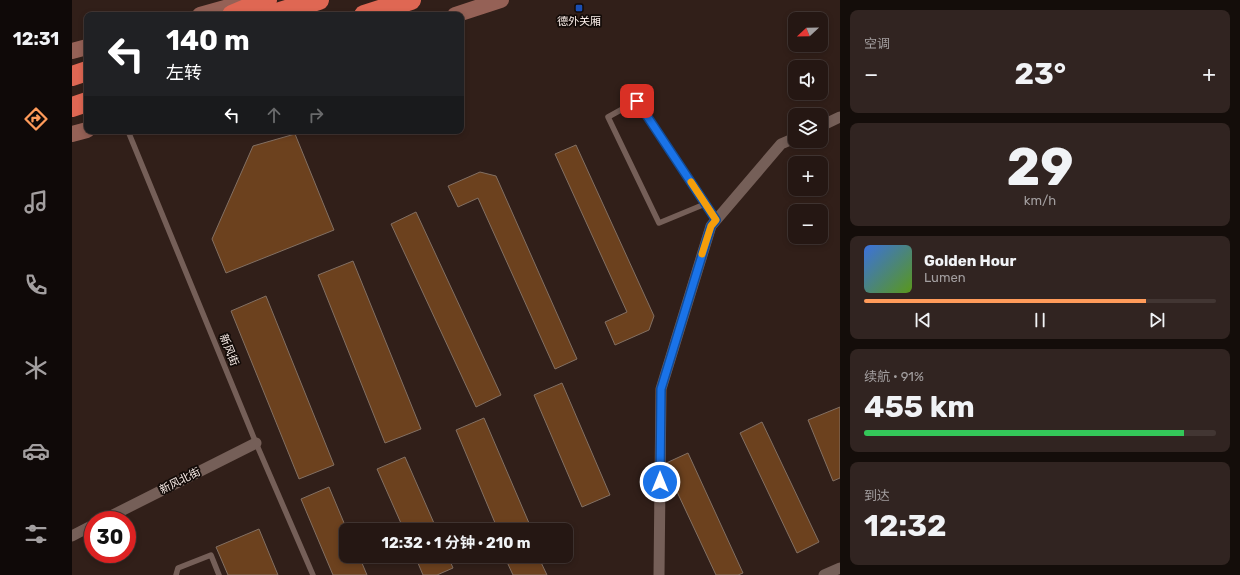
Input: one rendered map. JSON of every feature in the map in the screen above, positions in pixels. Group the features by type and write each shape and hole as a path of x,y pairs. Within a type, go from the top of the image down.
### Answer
{"highway":[{"path":"239,12 267,0"},
{"path":"280,12 318,0"},
{"path":"373,12 411,0"},
{"path":"72,76 84,72"},
{"path":"72,107 84,103"}],"main road":[{"path":"211,12 253,0"},
{"path":"464,12 502,0"},
{"path":"72,51 84,48"},
{"path":"72,134 84,131"}],"street":[{"path":"828,123 840,118"},
{"path":"660,575 661,389 711,226 781,144 788,141"},
{"name":"新风北街","path":"121,511 256,443"},
{"path":"72,536 84,530"},
{"path":"824,575 840,568"}],"lane":[{"path":"705,204 659,223 608,117 637,101 716,220"},
{"name":"新风街","path":"129,134 256,443 313,575"},
{"path":"176,575 178,568 211,555 219,575"}],"building":[{"path":"295,134 334,230 226,273 212,239 253,146"},
{"path":"576,145 654,316 649,330 615,345 605,322 627,312 555,154"},
{"path":"480,172 496,176 577,359 555,369 478,198 458,207 448,186"},
{"path":"416,212 501,395 476,407 391,224"},
{"path":"353,261 421,429 385,443 318,275"},
{"path":"266,296 334,465 299,479 231,311"},
{"path":"562,383 610,495 582,507 534,395"},
{"path":"840,407 840,478 833,481 808,420"},
{"path":"484,418 529,523 495,523 456,430"},
{"path":"762,422 819,542 797,553 740,433"},
{"path":"688,453 743,573 738,575 716,575 664,464"},
{"path":"405,457 434,523 401,523 377,469"},
{"path":"329,487 344,523 339,523 339,563 362,563 367,575 333,575 301,499"},
{"path":"259,529 278,575 228,575 216,547"},
{"path":"418,563 451,563 453,568 437,575 423,575"},
{"path":"507,563 541,563 547,575 513,575"}],"slow traffic":[{"path":"691,182 716,220 711,226 702,254"}],"place":[{"name":"德外关厢","path":"579,8"}],"route":[{"path":"637,101 716,220 711,226 661,389 660,482"}]}
